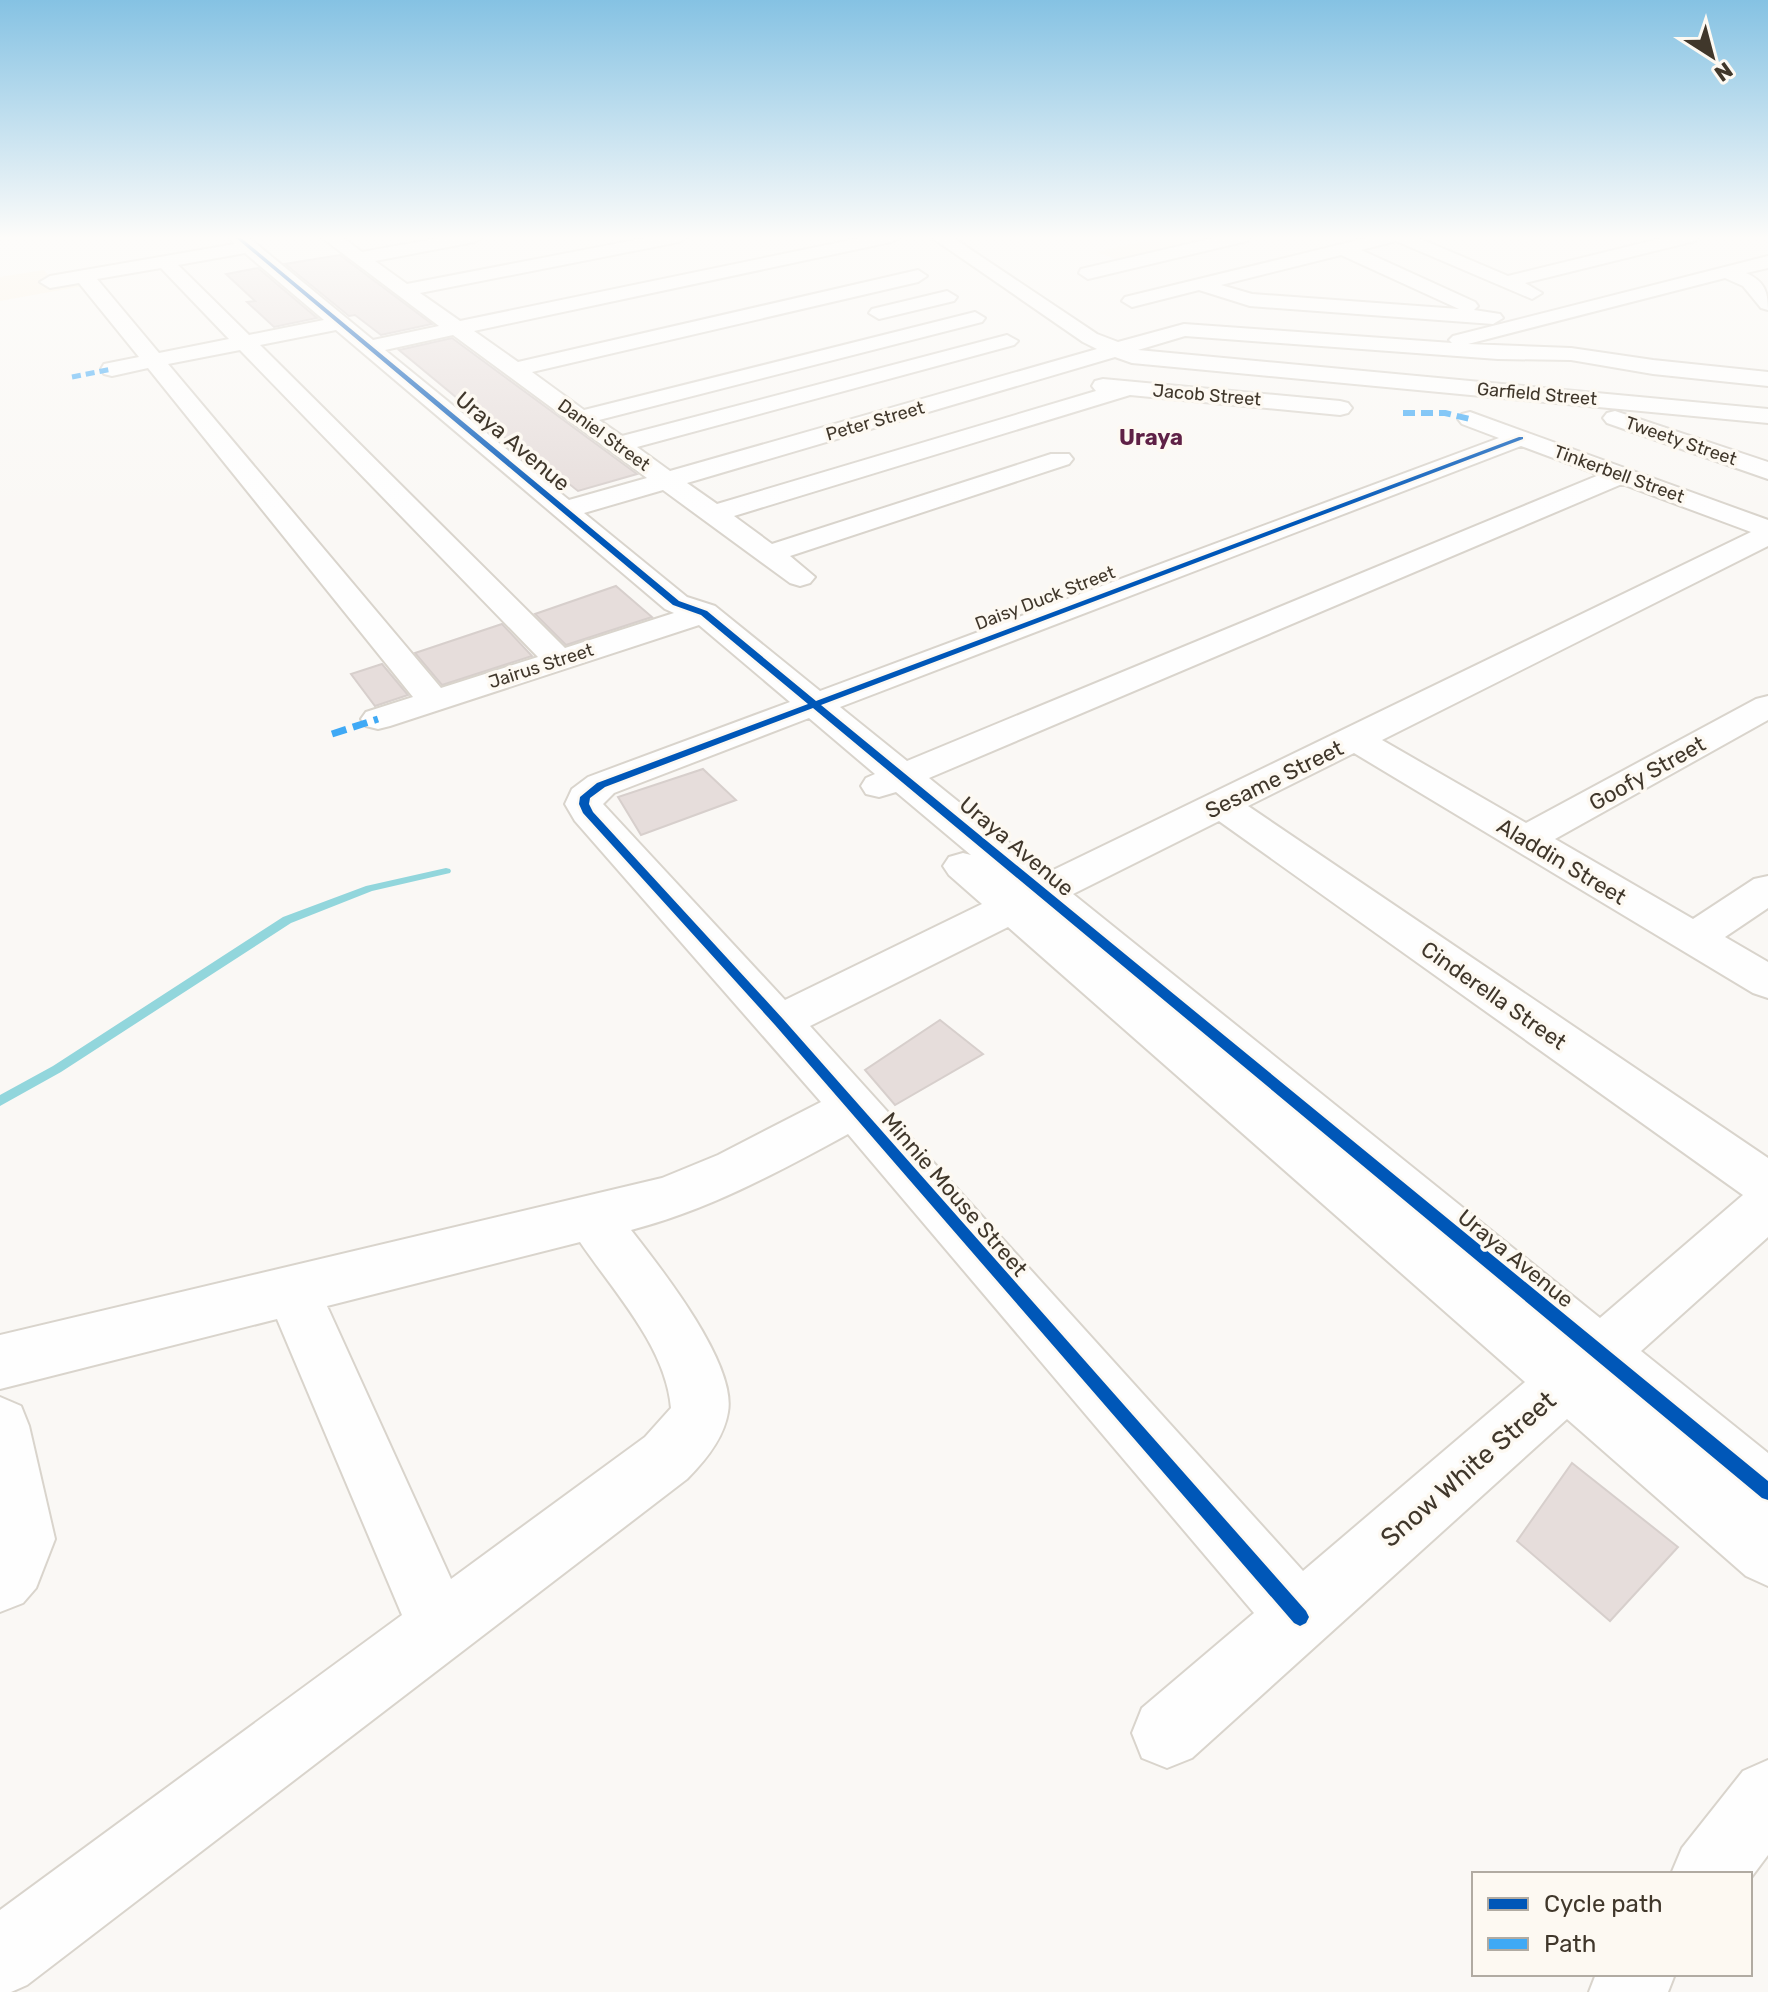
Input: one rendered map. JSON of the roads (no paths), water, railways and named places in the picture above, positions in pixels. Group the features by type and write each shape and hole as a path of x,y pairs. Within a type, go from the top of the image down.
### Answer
{"street":[{"path":"127,330 434,701"},
{"path":"232,330 559,660"},
{"path":"112,369 304,330"},
{"name":"Uraya Avenue","path":"347,330 1584,1368 1768,1554"},
{"path":"368,347 447,330"},
{"name":"Daniel Street","path":"459,330 800,577"},
{"path":"513,370 686,330"},
{"path":"580,418 928,330"},
{"path":"992,330 1007,341 1036,374"},
{"path":"1081,330 1115,352"},
{"path":"1184,330 1431,349 1571,354 1653,367 1768,379"},
{"name":"Peter Street","path":"565,510 1184,330"},
{"path":"1431,349 1479,330"},
{"path":"482,347 512,340"},
{"path":"618,445 1007,341"},
{"name":"Garfield Street","path":"1115,352 1141,358 1768,416"},
{"name":"Jacob Street","path":"1036,374 1130,388 1340,408"},
{"path":"546,393 577,386"},
{"path":"713,514 1130,388"},
{"path":"396,399 424,392"},
{"name":"Tweety Street","path":"1549,395 1768,471"},
{"name":"Tinkerbell Street","path":"1470,419 1768,532"},
{"path":"769,554 1060,459 1002,428"},
{"name":"Daisy Duck Street","path":"585,797 601,785 1521,438"},
{"path":"887,782 1622,475"},
{"name":"Sesame Street","path":"779,1022 1768,532"},
{"name":"Jairus Street","path":"378,719 559,660 686,613"},
{"name":"Goofy Street","path":"1526,839 1768,706"},
{"name":"Aladdin Street","path":"1355,739 1768,982"},
{"name":"Minnie Mouse Street","path":"585,797 588,813 779,1022 1300,1617"},
{"name":"Cinderella Street","path":"1221,805 1768,1185"},
{"path":"1694,938 1768,889"},
{"path":"0,1362 697,1188 853,1108"},
{"name":"Snow White Street","path":"1167,1733 1768,1205"},
{"path":"0,1958 666,1458 685,1439 700,1411 699,1387 688,1356 591,1216"},
{"path":"292,1290 440,1628"},
{"name":"Uraya Avenue","path":"1584,1368 1768,1492"},
{"path":"0,1426 24,1539 13,1565 0,1580"},
{"path":"1710,1872 1768,1796"}],"waterway":[{"path":"0,1101 57,1069 287,920 370,888 446,871"}],"district":[{"name":"Uraya","path":"1151,437"}]}
